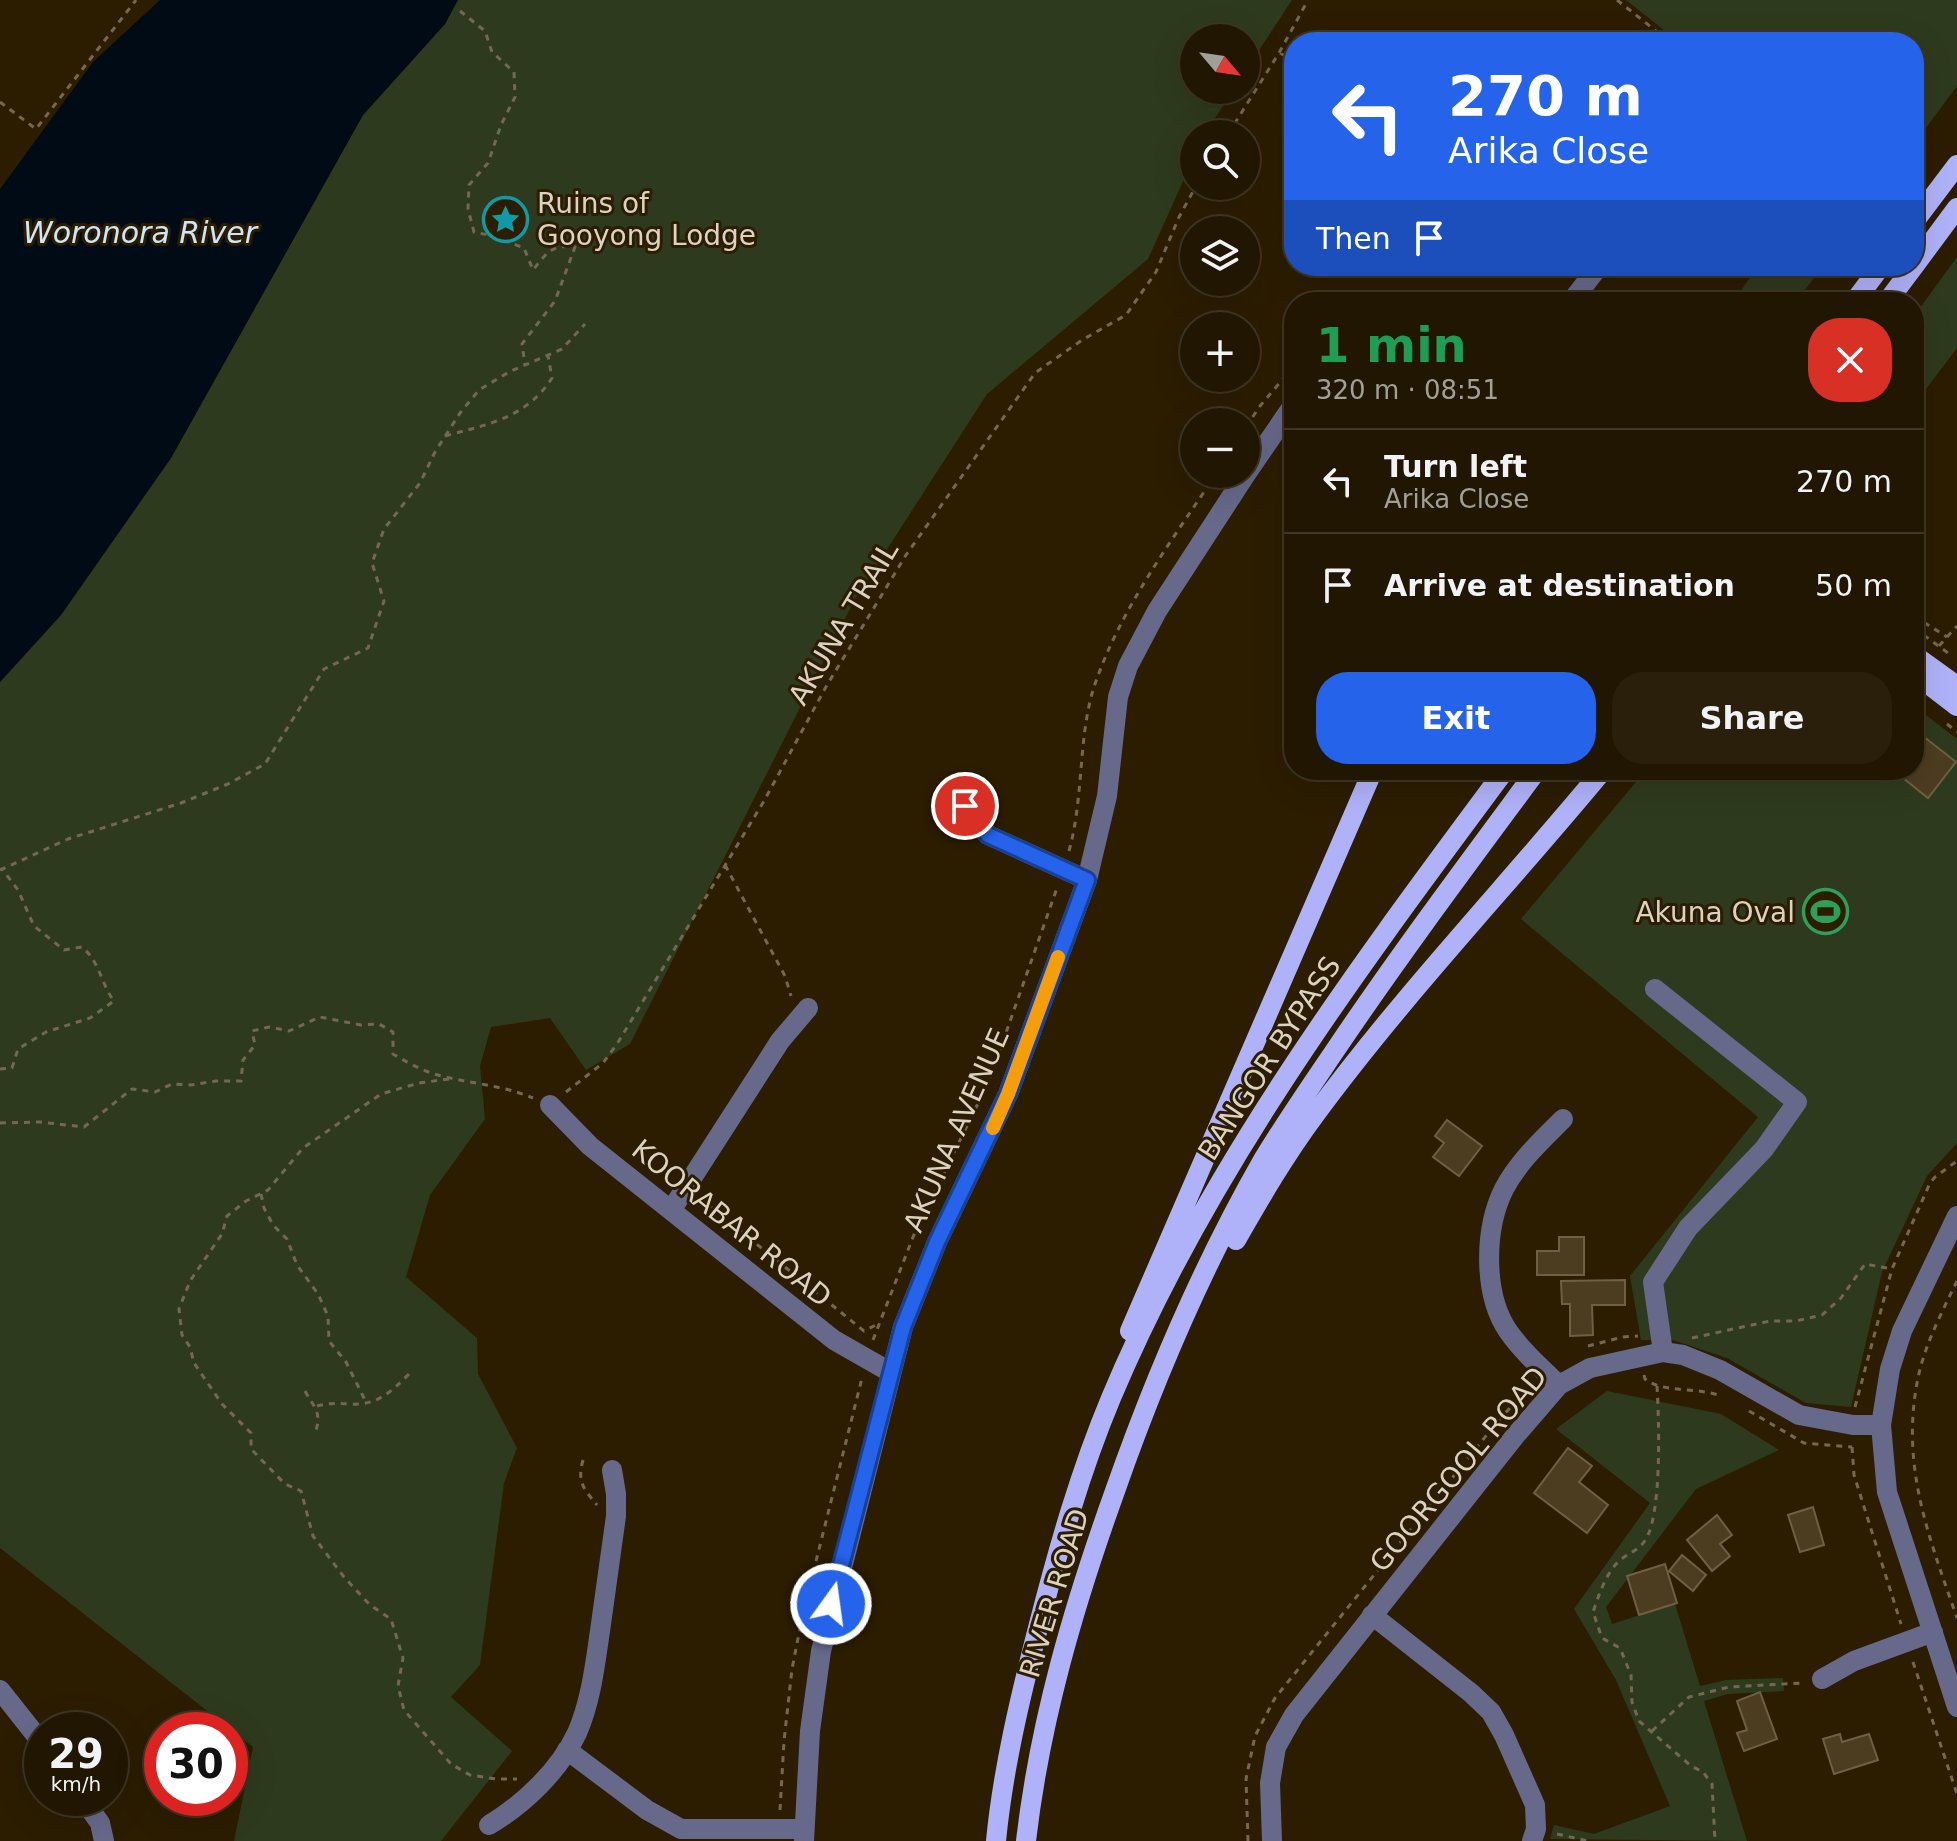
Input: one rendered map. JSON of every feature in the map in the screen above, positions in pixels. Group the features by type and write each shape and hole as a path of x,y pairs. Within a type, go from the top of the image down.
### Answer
{"main road":[{"path":"1924,209 1957,165"},
{"path":"1924,253 1957,208"},
{"path":"1924,662 1957,686"},
{"path":"1924,681 1957,706"},
{"path":"1112,1396 1140,1303 1369,780"},
{"name":"BANGOR BYPASS","path":"1112,1396 1187,1241 1252,1129 1309,1042 1498,780"},
{"name":"BANGOR BYPASS","path":"1161,1368 1222,1239 1271,1148 1405,947 1530,780"},
{"path":"1161,1368 1250,1215 1312,1119 1441,956 1594,780"},
{"name":"RIVER ROAD","path":"1026,1841 1040,1745 1077,1600 1161,1368"},
{"name":"RIVER ROAD","path":"996,1841 1017,1710 1058,1549 1084,1467 1112,1396"}],"street":[{"path":"1579,292 1591,276"},
{"name":"AKUNA AVENUE","path":"1260,454 1284,419"},
{"name":"AKUNA AVENUE","path":"804,1835 810,1731 821,1651 903,1327 932,1255 1008,1094 1087,880 1107,796 1118,697 1128,666 1157,611 1237,488"},
{"path":"965,806 988,835 1087,880"},
{"path":"1655,989 1797,1102 1764,1149 1688,1228 1653,1282 1662,1354 1720,1370 1799,1415 1853,1425 1881,1425"},
{"path":"672,1209 780,1041 803,1013"},
{"name":"KOORABAR ROAD","path":"550,1105 590,1146 834,1340 890,1372"},
{"path":"1559,1385 1507,1330 1490,1288 1489,1238 1504,1190 1533,1149 1563,1119"},
{"path":"1957,1216 1902,1331 1890,1369 1881,1425 1887,1492 1957,1707"},
{"name":"GOORGOOL ROAD","path":"1272,1841 1270,1783 1276,1747 1294,1715 1515,1436 1559,1385 1590,1368 1662,1354"},
{"path":"489,1825 518,1808 534,1790 567,1750 585,1710 593,1679 616,1516 612,1470"},
{"path":"1372,1615 1491,1712 1535,1805 1534,1835"},
{"path":"1822,1679 1854,1661 1933,1632"},
{"path":"0,1690 24,1720"},
{"path":"567,1750 676,1835 804,1835"},
{"path":"95,1816 104,1841"}],"path":[{"path":"0,102 36,129 136,0"},
{"path":"1290,32 1308,0"},
{"path":"1617,0 1657,32"},
{"path":"460,11 485,31 492,52 514,72 515,97 488,163 469,185 468,209 474,232 524,248 533,270 545,255 560,245 575,247 555,301 522,344 525,365"},
{"path":"1237,120 1284,44"},
{"path":"1279,53 1284,56"},
{"name":"AKUNA TRAIL","path":"550,1105 603,1063 617,1044 764,801 827,685 906,555 1035,373 1082,340 1126,315 1156,272 1188,200"},
{"path":"0,1069 12,1068 18,1049 46,1032 90,1018 114,1001 106,991 103,976 92,955 82,947 64,950 34,926 18,890 1,870 68,839 181,803 228,784 265,764 324,669 368,648 384,601 372,563 380,540 384,529 420,483 445,436 479,390 562,349 585,324"},
{"path":"445,436 511,416 540,397 552,378 548,355"},
{"path":"1259,408 1284,378"},
{"path":"1924,622 1947,637"},
{"path":"1924,635 1939,646 1957,626"},
{"path":"725,865 803,1013"},
{"path":"0,1123 40,1122 84,1127 132,1089 155,1092 172,1084 241,1081 243,1060 255,1045 252,1031 269,1027 289,1031 320,1017 361,1025 379,1024 393,1032 393,1054 417,1068 453,1079 510,1089 550,1105"},
{"path":"453,1079 419,1083 381,1094 303,1148 268,1190 227,1216 222,1234 197,1269 179,1309 182,1335 190,1347 194,1363 222,1404 251,1433 251,1449 285,1484 301,1491 313,1536 327,1556 370,1605 391,1619 403,1658 398,1686 404,1710 451,1764 470,1775 518,1779 534,1790"},
{"path":"686,1187 864,1331 878,1324"},
{"path":"261,1194 268,1217 287,1239 297,1265 318,1294 328,1316 329,1341 346,1362 367,1404"},
{"path":"1731,1399 1706,1390 1652,1386 1645,1379 1662,1354 1691,1338 1770,1321 1796,1321 1822,1315 1841,1298 1865,1264 1892,1269"},
{"path":"1957,1281 1929,1341 1918,1377 1913,1439 1915,1484 1921,1511 1957,1618"},
{"path":"317,1406 333,1402 367,1404 379,1401 410,1373"},
{"path":"1657,1386 1657,1479 1648,1537 1637,1552 1619,1560 1605,1581 1593,1612 1602,1638 1620,1648 1631,1675 1632,1702 1639,1721 1691,1766 1703,1772 1712,1784 1715,1841"},
{"path":"305,1391 317,1406 316,1430"},
{"path":"1742,1406 1804,1443 1852,1447"},
{"path":"583,1460 579,1476 587,1493 597,1504 598,1517"},
{"path":"1652,1731 1689,1697 1729,1687 1791,1685 1822,1679"},
{"path":"1534,1835 1588,1841"}],"green space":[{"path":"457,0 1292,0 1260,49 1260,24 1180,24 1180,104 1224,104 1214,120 1180,120 1180,188 1148,259 987,394 855,599 630,1044 586,1070 550,1018 491,1027 480,1066 485,1119 430,1195 406,1277 477,1338 478,1374 517,1448 504,1483 480,1665 451,1697 512,1751 441,1841 234,1841 239,1816 248,1816 248,1772 253,1747 248,1743 248,1712 209,1712 0,1548 0,682 61,615 171,458 363,115 445,24"},
{"path":"1626,0 1957,0 1957,86 1924,131 1924,32 1666,32"},
{"path":"1957,257 1957,348 1924,392 1924,302"},
{"path":"1751,276 1816,276 1804,292 1740,292"},
{"path":"1924,714 1957,739 1957,1143 1927,1176 1882,1272 1851,1407 1806,1403 1727,1358 1673,1340 1641,1340 1630,1276 1758,1117 1521,919 1638,780 1924,780"},
{"path":"1607,1391 1721,1414 1779,1450 1696,1489 1606,1607 1612,1624 1675,1604 1700,1686 1726,1680 1783,1678 1784,1691 1728,1694 1704,1701 1747,1841 1550,1839 1554,1825 1594,1834 1670,1806 1616,1680 1574,1609 1650,1503 1556,1429"}],"water":[{"name":"Woronora River","path":"160,0 458,0 445,24 363,115 171,458 61,615 0,682 0,189 93,62"}],"building":[{"path":"1924,737 1956,762 1928,798 1906,780 1924,780"},
{"path":"1447,1120 1482,1146 1459,1176 1433,1157 1444,1143 1435,1136"},
{"path":"1559,1237 1584,1237 1584,1275 1537,1275 1537,1251 1559,1251"},
{"path":"1625,1280 1625,1305 1592,1305 1593,1335 1570,1336 1570,1304 1562,1304 1561,1281"},
{"path":"1568,1448 1592,1466 1579,1482 1608,1505 1587,1533 1534,1493"},
{"path":"1813,1507 1824,1545 1800,1552 1788,1515"},
{"path":"1717,1515 1732,1535 1720,1544 1730,1556 1712,1571 1687,1540"},
{"path":"1682,1555 1706,1575 1693,1591 1669,1571"},
{"path":"1665,1564 1677,1603 1639,1615 1627,1576"},
{"path":"1760,1692 1777,1739 1744,1751 1737,1733 1747,1730 1737,1701"},
{"path":"1840,1734 1842,1742 1869,1734 1878,1760 1834,1774 1823,1739"}],"slow traffic":[{"path":"993,1128 1058,957"}],"place":[{"name":"Ruins of Gooyong Lodge","path":"506,219"},
{"name":"Akuna Oval","path":"1826,912"}],"route":[{"path":"831,1604 903,1327 937,1242 1008,1094 1087,880 988,835 965,806"}]}
